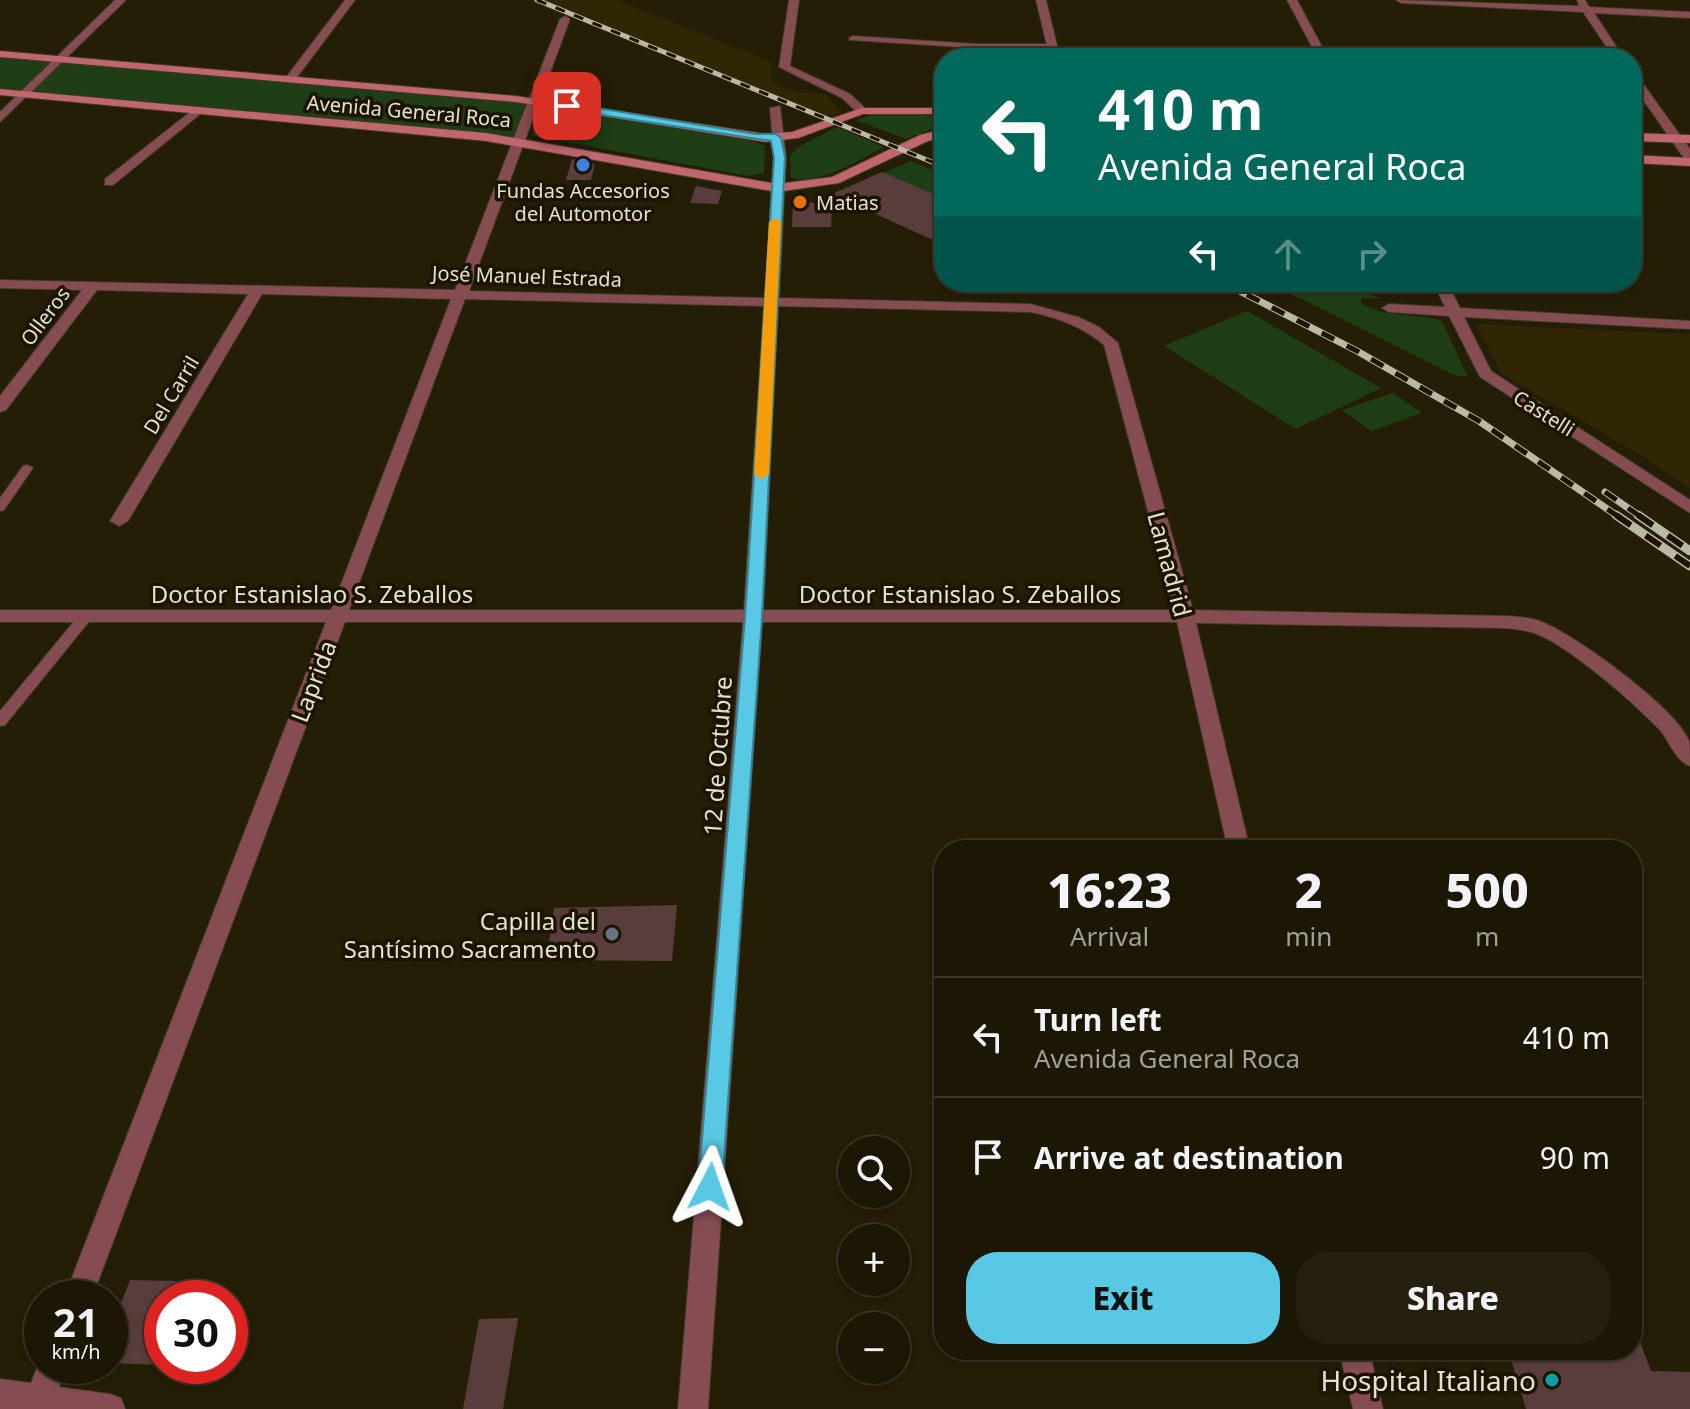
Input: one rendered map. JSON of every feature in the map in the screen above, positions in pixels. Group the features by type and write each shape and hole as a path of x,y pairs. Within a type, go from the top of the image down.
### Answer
{"main road":[{"name":"Avenida General Roca","path":"0,54 536,101 755,137 776,138 813,129 862,111 934,111"},
{"name":"Avenida General Roca","path":"0,92 519,141 777,188 835,180 934,136"},
{"path":"1642,137 1690,139"},
{"path":"1642,159 1690,160"}],"street":[{"path":"0,118 121,0"},
{"path":"291,78 350,0"},
{"path":"794,0 784,67 846,96 862,111"},
{"path":"1041,0 1053,48"},
{"path":"1292,0 1318,48"},
{"path":"1401,0 1582,5 1690,15"},
{"path":"1582,5 1612,48"},
{"name":"Laprida","path":"85,1280 565,19"},
{"path":"1642,90 1690,160"},
{"name":"12 de Octubre","path":"693,1409 753,617 780,157 776,138 776,108"},
{"path":"109,182 198,111"},
{"name":"José Manuel Estrada","path":"0,284 1030,308 1053,313"},
{"name":"Olleros","path":"0,407 92,287"},
{"name":"Del Carril","path":"119,521 257,290"},
{"name":"Castelli","path":"1445,292 1485,374 1690,508"},
{"path":"1389,308 1690,325"},
{"name":"Lamadrid","path":"1053,313 1098,332 1111,343 1185,616 1237,840"},
{"name":"Doctor Estanislao S. Zeballos","path":"0,616 1185,616 1506,622 1535,626 1558,637 1641,698 1667,725 1690,758"},
{"path":"1356,1360 1368,1409"},
{"path":"38,1404 45,1384"},
{"path":"0,1394 38,1404 110,1409"}],"lane":[{"path":"853,38 1002,48"},
{"path":"0,507 27,468"},
{"path":"0,721 86,616"}],"shaded area":[{"path":"527,0 616,0 771,61 772,83 795,92 826,94 842,113 819,119"},
{"path":"1476,324 1690,334 1690,489 1647,459 1502,374"}],"green space":[{"path":"0,55 536,101 519,141 0,92"},
{"path":"552,109 753,141 765,146 764,173 748,176 532,134 540,113"},
{"path":"878,113 934,116 934,129 906,139 856,120"},
{"path":"837,127 884,147 827,175 791,178 790,156 797,148"},
{"path":"911,161 934,171 934,240 832,194"},
{"path":"1285,292 1366,292 1382,299 1362,298 1361,303 1370,308 1442,321 1468,377 1454,375"},
{"path":"1247,311 1381,388 1296,429 1164,346"},
{"path":"1393,393 1422,413 1371,431 1342,410"}],"building":[{"path":"572,159 595,164 591,180 566,180"},
{"path":"882,172 934,195 934,240 832,194"},
{"path":"696,186 722,191 718,204 690,203"},
{"path":"793,198 832,207 831,227 792,227"},
{"name":"Capilla del Santísimo Sacramento","path":"677,905 672,961 546,960 554,908"},
{"path":"130,1280 144,1280 144,1364 128,1364"},
{"path":"518,1318 503,1409 463,1409 479,1319"},
{"path":"1642,1347 1651,1371 1690,1372 1690,1409 1526,1409 1511,1360 1642,1360"}],"railway":[{"path":"537,0 934,163"},
{"path":"1242,292 1357,351 1479,421 1619,517"},
{"path":"1605,492 1641,517"},
{"path":"1616,515 1690,566"},
{"path":"1638,515 1690,551"}],"slow traffic":[{"path":"761,474 775,222"}],"place":[{"name":"Fundas Accesorios del Automotor","path":"583,165"},
{"name":"Matias","path":"800,202"},
{"name":"Capilla del Santísimo Sacramento","path":"612,934"},
{"name":"Hospital Italiano","path":"1552,1380"}],"route":[{"path":"567,106 776,138 780,157 753,617 710,1187"}]}
